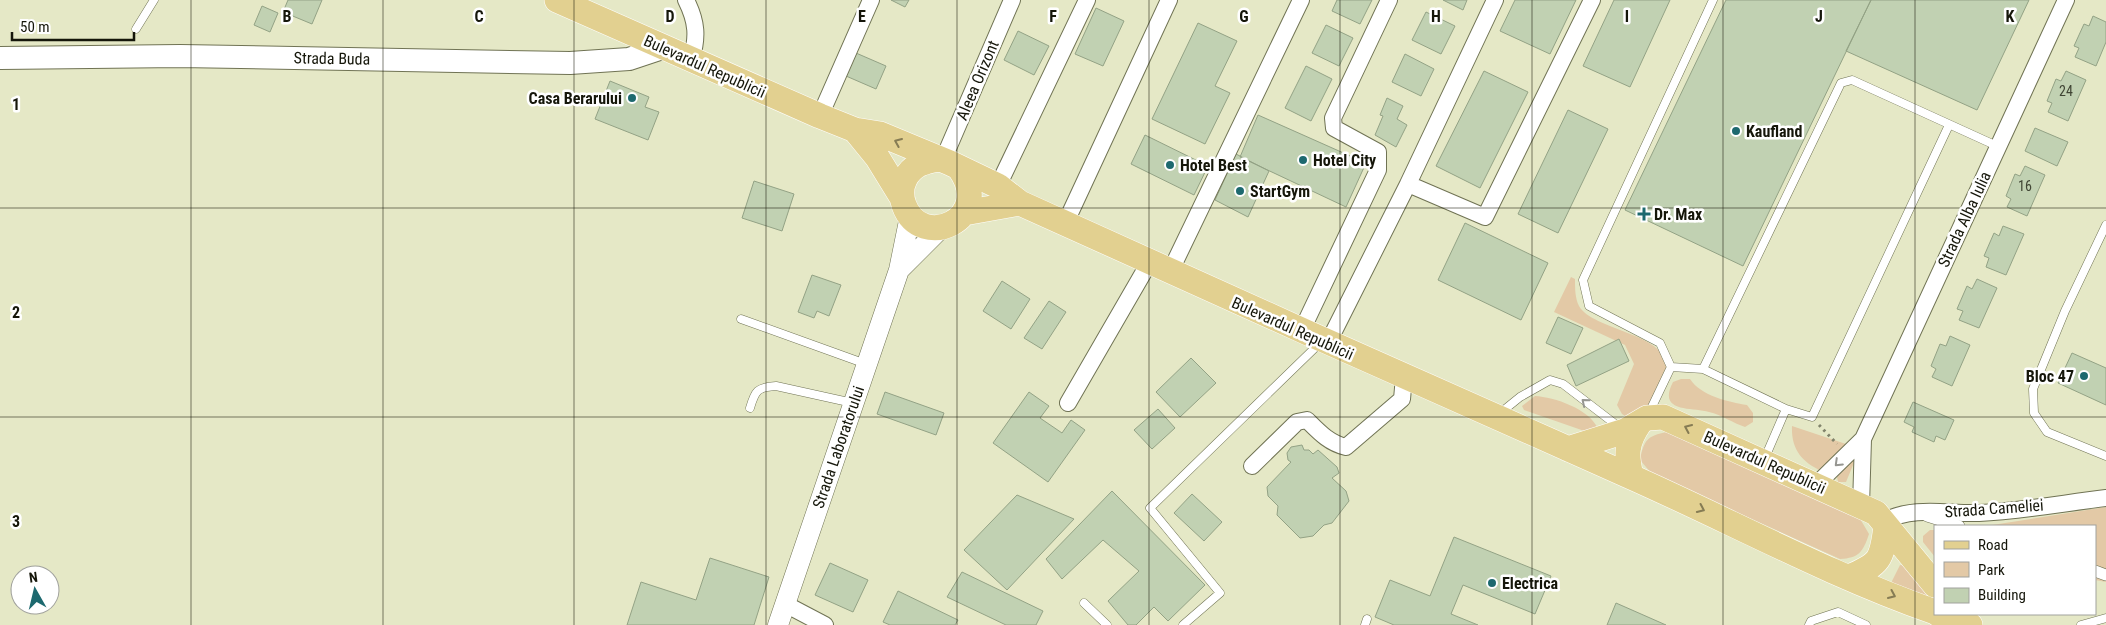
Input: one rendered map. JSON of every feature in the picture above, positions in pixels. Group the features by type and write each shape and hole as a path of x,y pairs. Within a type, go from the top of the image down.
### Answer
{"main road":[{"name":"Bulevardul Republicii","path":"557,0 662,48 820,116 855,130 880,134 947,163 998,186 1020,203 1160,268 1495,418 1631,476 1849,577 1934,612"},
{"name":"Strada Buda","path":"0,58 180,56 570,63 629,59 662,48"},
{"path":"855,130 876,157 906,206 924,226 942,228 950,225 964,213 969,202 970,190 967,179 947,163 928,160 912,169 903,184 906,206"},
{"path":"964,213 1020,203"},
{"name":"Bulevardul Republicii","path":"1568,449 1637,424 1663,417 1861,506 1885,524 1934,584"},
{"path":"1631,476 1626,449 1637,424"},
{"path":"1849,577 1874,566 1884,549 1885,524"},
{"path":"1941,615 1970,625"},
{"path":"1965,615 1977,625"}],"street":[{"path":"686,0 697,28 697,41 692,60"},
{"path":"820,116 871,0"},
{"name":"Aleea Orizont","path":"947,163 1012,0"},
{"path":"998,186 1087,0"},
{"path":"1065,224 1169,0"},
{"path":"1068,403 1160,268 1301,0"},
{"path":"1317,339 1378,170 1378,152 1334,128 1333,118 1389,0"},
{"path":"1317,339 1408,184 1495,0"},
{"path":"1408,184 1486,218 1592,0"},
{"name":"Strada Alba Iulia","path":"1816,485 1863,439 2066,0"},
{"name":"Strada Laboratorului","path":"778,625 899,270 906,206"},
{"path":"899,270 942,228"},
{"path":"1252,466 1297,422 1307,420 1322,436 1336,445 1346,447 1402,399 1404,377"},
{"name":"Strada Alba Iulia","path":"1861,506 1863,439"},
{"name":"Strada Cameliei","path":"1885,524 1907,512 2008,511 2106,498"},
{"path":"1915,512 1956,525"},
{"path":"785,604 825,625"}],"lane":[{"path":"136,29 154,0"},
{"path":"1671,367 1660,343 1589,306 1583,280 1713,0"},
{"path":"1703,369 1841,83 1852,80 1997,146"},
{"path":"1671,367 1703,369 1786,409 1812,417 1949,125"},
{"path":"2106,225 2065,311 2033,389 2034,413 2047,432 2106,456"},
{"path":"741,319 866,365"},
{"path":"1183,625 1220,593 1150,508 1317,339"},
{"path":"1495,418 1520,397 1550,380 1563,384 1608,421 1637,424 1671,367"},
{"path":"750,408 754,393 763,386 776,386 853,403"},
{"path":"1764,461 1786,409"},
{"path":"1084,603 1107,625"},
{"path":"1809,625 1810,621 1838,612 1866,625"},
{"path":"2082,625 2106,618"}],"green space":[{"path":"1571,277 1575,279 1576,296 1579,306 1587,314 1599,322 1645,341 1657,349 1665,359 1666,371 1664,378 1649,405 1633,421 1622,414 1617,405 1634,364 1625,345 1554,312"},
{"path":"1681,379 1690,379 1708,394 1747,405 1753,413 1753,422 1745,427 1714,413 1678,407 1669,399 1669,392 1673,382"},
{"path":"1535,396 1571,405 1594,422 1598,429 1593,434 1524,410 1522,406"},
{"path":"1792,426 1846,444 1841,455 1822,471 1808,463 1796,448 1793,441"},
{"path":"1667,432 1859,517 1869,534 1865,545 1856,555 1840,559 1652,474 1640,460 1643,448 1651,437"},
{"path":"1858,453 1846,482 1838,482 1837,477"},
{"path":"2106,507 2106,582 2096,580 2096,525 1992,525"},
{"path":"1930,530 1934,530 1934,556 1923,542 1923,536"},
{"path":"1900,565 1907,566 1934,597 1934,606 1893,589 1892,581"}],"building":[{"path":"288,0 322,0 312,24 283,12"},
{"path":"891,0 909,0 905,7"},
{"path":"1337,0 1372,0 1360,24 1332,11"},
{"path":"1443,0 1467,0 1463,10"},
{"path":"1515,0 1576,0 1550,54 1500,31"},
{"path":"1614,0 1670,0 1630,87 1583,66"},
{"name":"Kaufland","path":"1726,0 1871,0 1743,266 1625,210"},
{"path":"1871,0 2029,0 1977,110 1846,51"},
{"path":"262,6 278,13 270,32 254,25"},
{"path":"1096,8 1124,21 1103,66 1075,54"},
{"path":"1426,12 1455,26 1441,54 1412,40"},
{"path":"2093,16 2106,22 2106,42 2096,66 2075,57 2079,48 2074,46 2084,24 2089,26"},
{"path":"1198,23 1237,41 1215,86 1230,93 1205,144 1152,119"},
{"path":"1326,25 1353,38 1339,66 1312,53"},
{"path":"1018,31 1049,46 1034,75 1004,60"},
{"path":"856,53 886,66 876,89 846,76"},
{"path":"1405,54 1434,69 1421,96 1392,82"},
{"path":"1306,66 1332,79 1311,121 1285,108"},
{"path":"1484,71 1528,92 1480,188 1436,166"},
{"path":"2066,71 2086,80 2068,121 2048,112 2052,103 2047,101 2056,79 2061,81"},
{"path":"610,81 649,97 645,107 659,112 648,140 595,119"},
{"path":"1387,98 1403,106 1397,119 1407,125 1396,147 1375,135 1383,116 1380,115"},
{"path":"1568,110 1608,129 1558,233 1518,214"},
{"name":"Hotel City","path":"1258,115 1366,163 1346,207 1240,157"},
{"path":"2035,128 2068,142 2057,166 2025,151"},
{"name":"Hotel Best","path":"1145,135 1208,166 1194,195 1131,164"},
{"name":"StartGym","path":"1236,154 1269,171 1248,217 1215,200"},
{"path":"2025,166 2045,175 2027,216 2007,207 2011,199 2006,196 2015,174 2020,176"},
{"path":"754,181 794,194 782,231 742,218"},
{"path":"1465,223 1548,263 1521,320 1438,280"},
{"path":"2003,226 2024,234 2006,275 1986,267 1989,258 1984,256 1994,233 1999,236"},
{"path":"812,275 841,285 829,316 817,311 814,318 798,312"},
{"path":"1977,279 1997,288 1979,328 1959,320 1963,311 1957,309 1967,286 1972,289"},
{"path":"1002,281 1030,299 1011,329 983,311"},
{"path":"1049,301 1066,312 1042,349 1024,338"},
{"path":"1558,317 1583,328 1571,354 1546,343"},
{"path":"1950,336 1970,345 1952,386 1932,377 1936,369 1931,366 1940,344 1946,346"},
{"path":"1619,339 1629,361 1576,386 1567,365"},
{"name":"Bloc 47","path":"2072,353 2106,368 2106,405 2058,383"},
{"path":"1191,358 1216,383 1180,417 1156,392"},
{"path":"885,392 944,413 936,435 877,414"},
{"path":"1029,392 1049,406 1040,418 1062,433 1071,420 1085,430 1048,482 993,443"},
{"path":"1913,402 1954,420 1945,440 1936,436 1934,442 1912,432 1914,427 1904,422"},
{"path":"1158,409 1175,428 1152,449 1134,430"},
{"path":"1302,445 1304,450 1309,450 1313,454 1318,450 1337,467 1339,473 1332,478 1346,491 1349,501 1332,523 1324,525 1313,536 1300,538 1277,515 1278,506 1268,496 1267,487 1291,462 1288,460 1287,453 1291,447"},
{"path":"1112,491 1205,585 1168,621 1154,607 1136,625 1128,625 1108,601 1139,571 1103,540 1062,579 1046,559"},
{"path":"1192,494 1222,522 1204,541 1174,513"},
{"path":"1017,495 1074,519 1007,590 964,550"},
{"name":"Electrica","path":"1454,537 1551,576 1535,614 1463,585 1451,614 1478,625 1394,625 1375,617 1390,580 1430,596"},
{"path":"710,558 769,577 754,625 627,625 641,582 696,600"},
{"path":"830,563 868,580 853,612 815,595"},
{"path":"962,572 1043,611 1036,625 1006,625 947,597"},
{"path":"898,591 958,620 955,625 890,625 883,622"},
{"path":"1616,603 1666,625 1607,625"}],"place":[{"name":"Casa Berarului","path":"632,98"},
{"name":"Kaufland","path":"1736,131"},
{"name":"Hotel City","path":"1303,160"},
{"name":"Hotel Best","path":"1170,165"},
{"name":"StartGym","path":"1240,191"},
{"name":"Dr. Max","path":"1644,214"},
{"name":"Bloc 47","path":"2084,376"},
{"name":"Electrica","path":"1492,583"}]}
